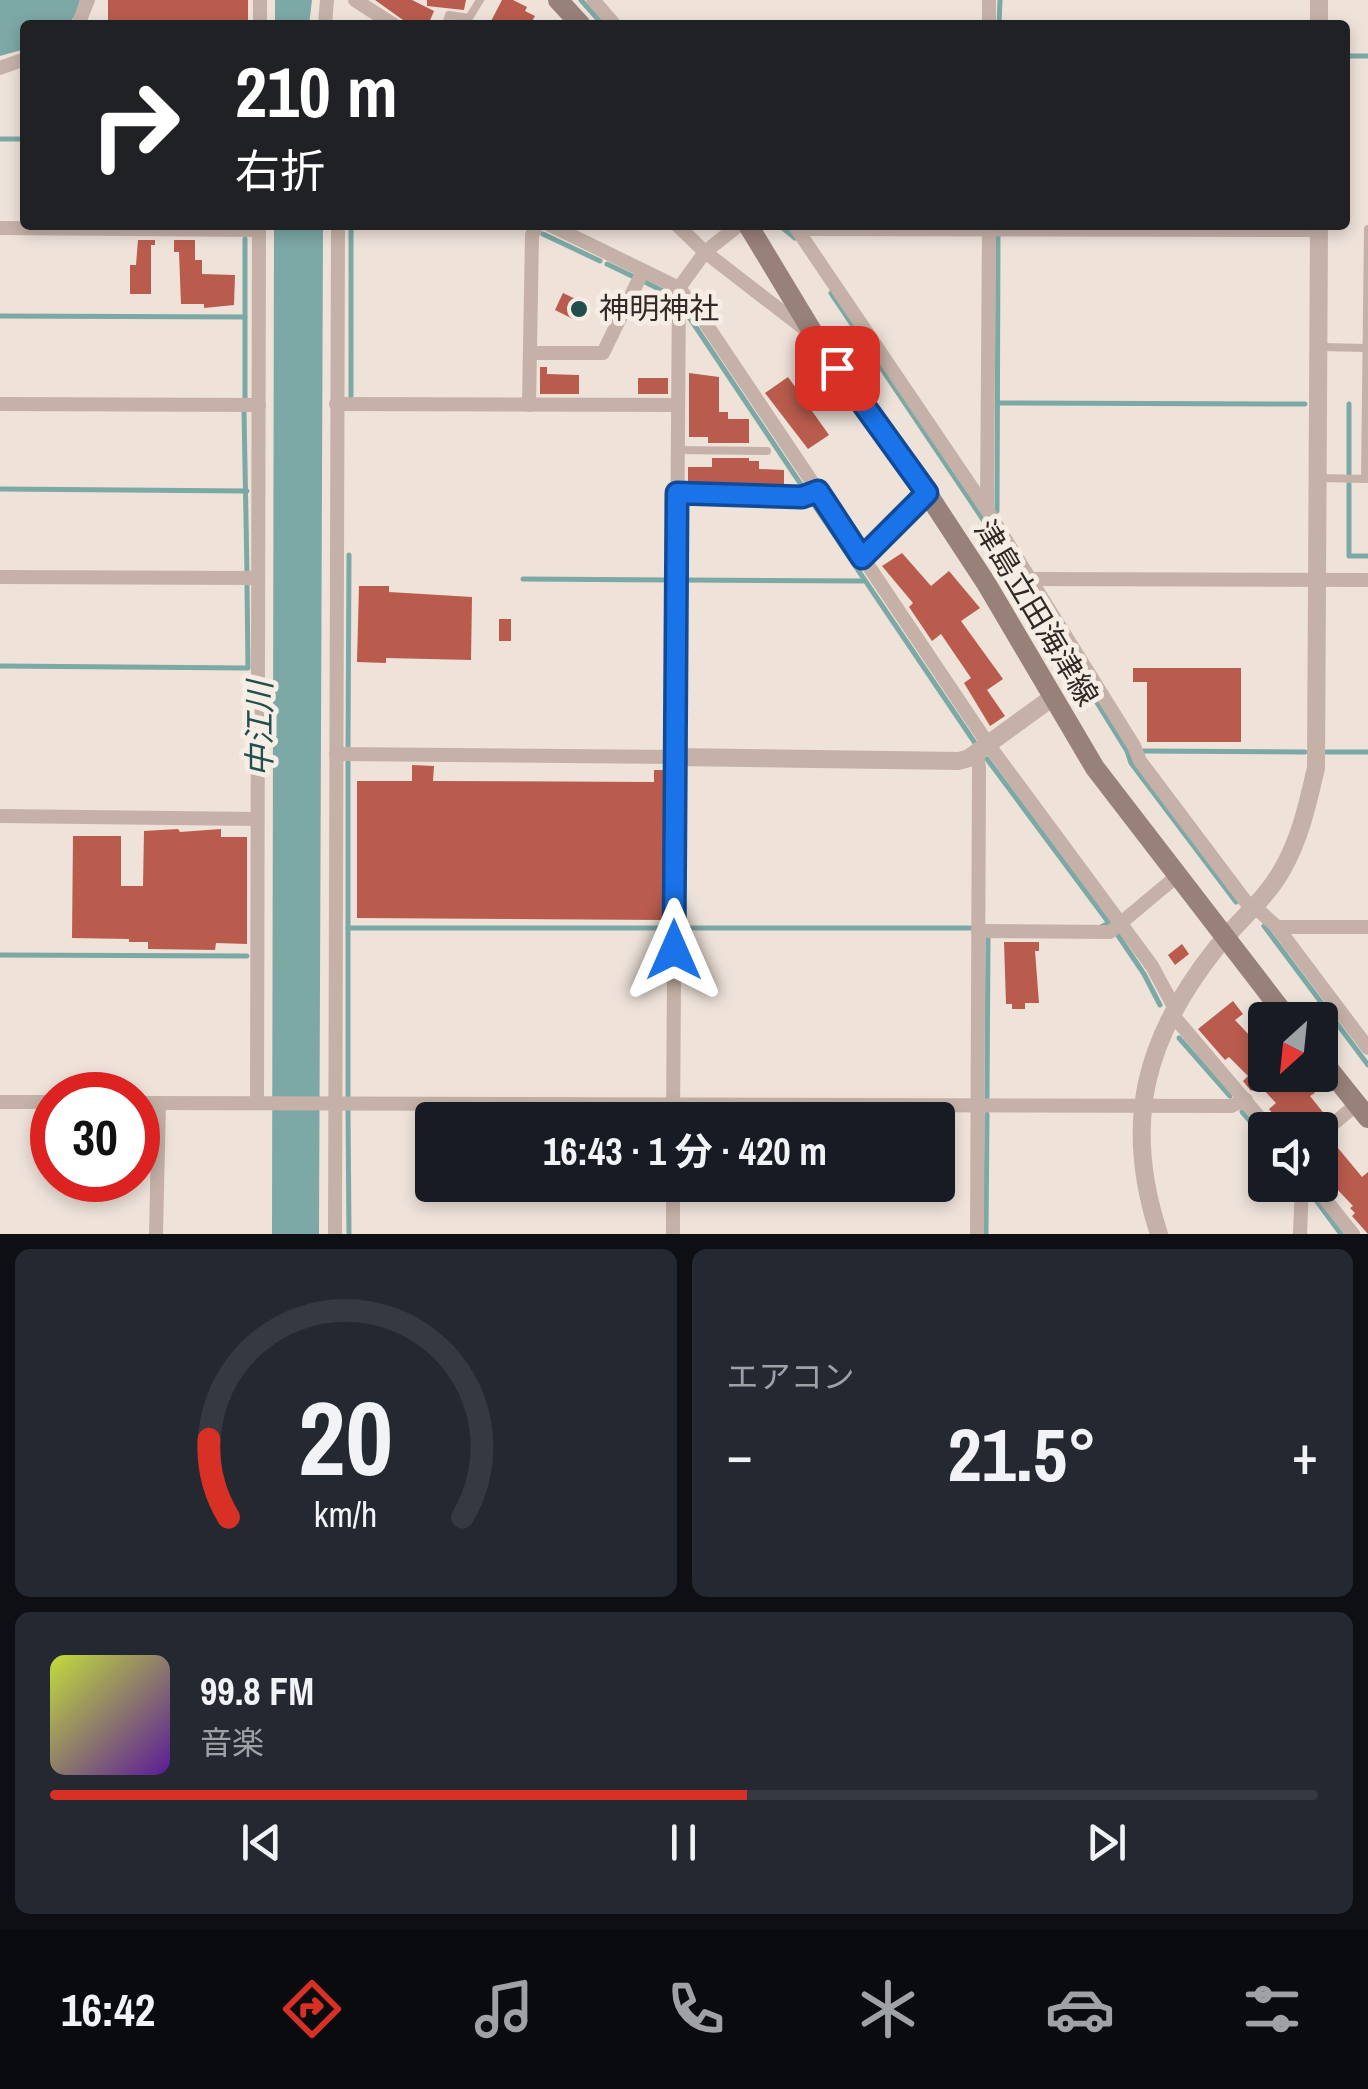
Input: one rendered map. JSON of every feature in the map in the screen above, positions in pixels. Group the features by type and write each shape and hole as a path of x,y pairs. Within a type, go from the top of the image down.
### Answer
{"main road":[{"path":"558,0 576,20"},
{"name":"津島立田海津線","path":"751,230 815,336 986,583 1095,768 1276,1002"},
{"path":"1338,1081 1362,1111"}],"street":[{"path":"355,0 386,20"},
{"path":"593,0 611,20"},
{"path":"259,230 257,819 262,1103"},
{"path":"335,1234 330,1103 338,230"},
{"path":"530,405 534,230"},
{"path":"560,230 678,288 700,314 982,748 1121,923 1152,966 1172,1010 1256,1112"},
{"path":"682,230 815,336"},
{"path":"673,1102 678,288 706,252 733,230"},
{"path":"798,230 987,510 1140,761 1254,909 1277,927 1368,1048"},
{"path":"987,510 989,230"},
{"path":"1159,1234 1150,1208 1141,1153 1143,1105 1152,1064 1172,1010 1224,938 1254,909 1282,869 1304,819 1316,768 1319,230"},
{"path":"530,353 603,353 643,270"},
{"path":"0,404 258,405"},
{"path":"336,404 678,406"},
{"path":"677,493 802,497 818,491"},
{"path":"862,558 927,493"},
{"path":"0,577 258,578"},
{"path":"1031,579 1368,580"},
{"path":"336,754 959,761 1054,697"},
{"path":"977,1234 982,748"},
{"path":"0,816 257,819"},
{"path":"978,931 1110,932 1177,876"},
{"path":"1277,927 1368,928"},
{"path":"955,1105 1232,1106 1246,1100"},
{"path":"0,1102 30,1102"},
{"path":"160,1103 415,1105"},
{"path":"1338,1125 1362,1111"},
{"path":"156,1234 157,1202"},
{"path":"673,1202 673,1234"},
{"path":"1300,1234 1301,1202"},
{"path":"1328,1202 1353,1234"}],"lane":[{"path":"448,20 449,15 469,18 480,0"},
{"path":"1319,478 1366,478 1368,229"},
{"path":"1319,347 1366,348"},
{"path":"678,450 767,451"}],"water":[{"path":"0,0 80,0 71,20 20,20 20,50 0,56"},
{"path":"275,0 312,0 310,20 275,20"},
{"path":"274,230 323,230 319,1234 272,1234"}],"building":[{"path":"108,0 248,0 248,20 108,20"},
{"path":"375,0 412,0 434,11 430,20 403,20"},
{"path":"427,0 466,0 464,10 427,6"},
{"path":"502,0 513,0 535,16 533,20 492,20"},
{"path":"138,240 155,240 155,245 151,245 151,294 130,294 130,265 136,265"},
{"path":"174,240 195,240 195,260 202,260 202,274 235,275 234,305 204,308 204,304 181,304 179,252 174,252"},
{"path":"563,293 584,303 575,320 555,310"},
{"path":"540,367 547,367 547,374 579,375 579,394 540,394"},
{"path":"689,373 719,377 719,412 728,412 728,419 749,419 749,443 708,443 708,437 689,437"},
{"path":"788,377 829,435 808,449 765,393"},
{"path":"638,378 668,378 668,394 638,394"},
{"path":"712,458 749,458 759,461 759,469 784,470 784,486 688,483 688,467 712,467"},
{"path":"902,553 931,586 949,571 980,608 961,621 1003,679 987,690 1005,716 990,726 964,683 971,678 941,634 932,641 909,607 913,603 882,566"},
{"path":"359,586 389,586 389,592 472,597 471,660 386,658 386,663 357,662"},
{"path":"499,619 511,619 511,641 499,641"},
{"path":"1133,668 1241,668 1241,742 1147,742 1147,682 1133,682"},
{"path":"412,765 434,766 433,781 654,782 654,770 665,770 664,920 357,918 357,781 412,781"},
{"path":"221,829 221,837 247,837 247,944 216,943 215,950 148,949 148,942 129,939 72,938 73,836 121,836 121,886 143,886 144,831"},
{"path":"1004,942 1039,942 1039,951 1035,951 1039,1003 1025,1003 1025,1009 1012,1009 1012,1004 1006,1004"},
{"path":"1182,944 1189,954 1175,965 1168,955"},
{"path":"1233,1001 1243,1014 1235,1020 1248,1034 1248,1076 1229,1057 1225,1060 1198,1029"},
{"path":"1266,1092 1314,1092 1310,1096 1323,1112 1271,1112 1269,1109 1276,1103"},
{"path":"1338,1148 1362,1177 1368,1172 1368,1234 1352,1216 1353,1206 1338,1190"}],"waterway":[{"path":"581,0 599,20"},
{"path":"999,20 1000,0"},
{"path":"1350,56 1368,56"},
{"path":"0,139 20,139"},
{"path":"351,230 351,397"},
{"path":"785,230 795,238"},
{"path":"543,234 600,261"},
{"path":"997,511 998,234"},
{"path":"245,239 245,398"},
{"path":"607,264 632,276"},
{"path":"643,281 669,294"},
{"path":"831,293 986,524 1131,763 1236,902"},
{"path":"687,314 804,489"},
{"path":"0,316 245,317"},
{"path":"998,403 1305,404"},
{"path":"1349,404 1349,474"},
{"path":"244,411 247,573"},
{"path":"1349,484 1349,556 1368,556"},
{"path":"0,489 247,491"},
{"path":"812,502 975,743"},
{"path":"348,746 349,555"},
{"path":"523,579 669,580"},
{"path":"686,580 863,581"},
{"name":"中江川","path":"0,666 248,668 247,586"},
{"path":"1143,751 1305,752"},
{"path":"1326,752 1368,752"},
{"path":"987,759 1109,923 1101,927"},
{"path":"348,760 348,1096"},
{"path":"1264,926 1368,1065"},
{"path":"348,928 668,928"},
{"path":"681,928 972,928"},
{"path":"1117,934 1160,1005"},
{"path":"987,1098 988,936"},
{"path":"0,955 247,956"},
{"path":"1179,1038 1230,1096"},
{"path":"348,1110 349,1234"},
{"path":"1242,1112 1248,1119"},
{"path":"986,1234 987,1114"},
{"path":"1317,1202 1341,1234"}],"place":[{"name":"神明神社","path":"579,309"}],"route":[{"path":"674,950 677,493 802,497 818,491 862,558 927,493 837,368"}]}
